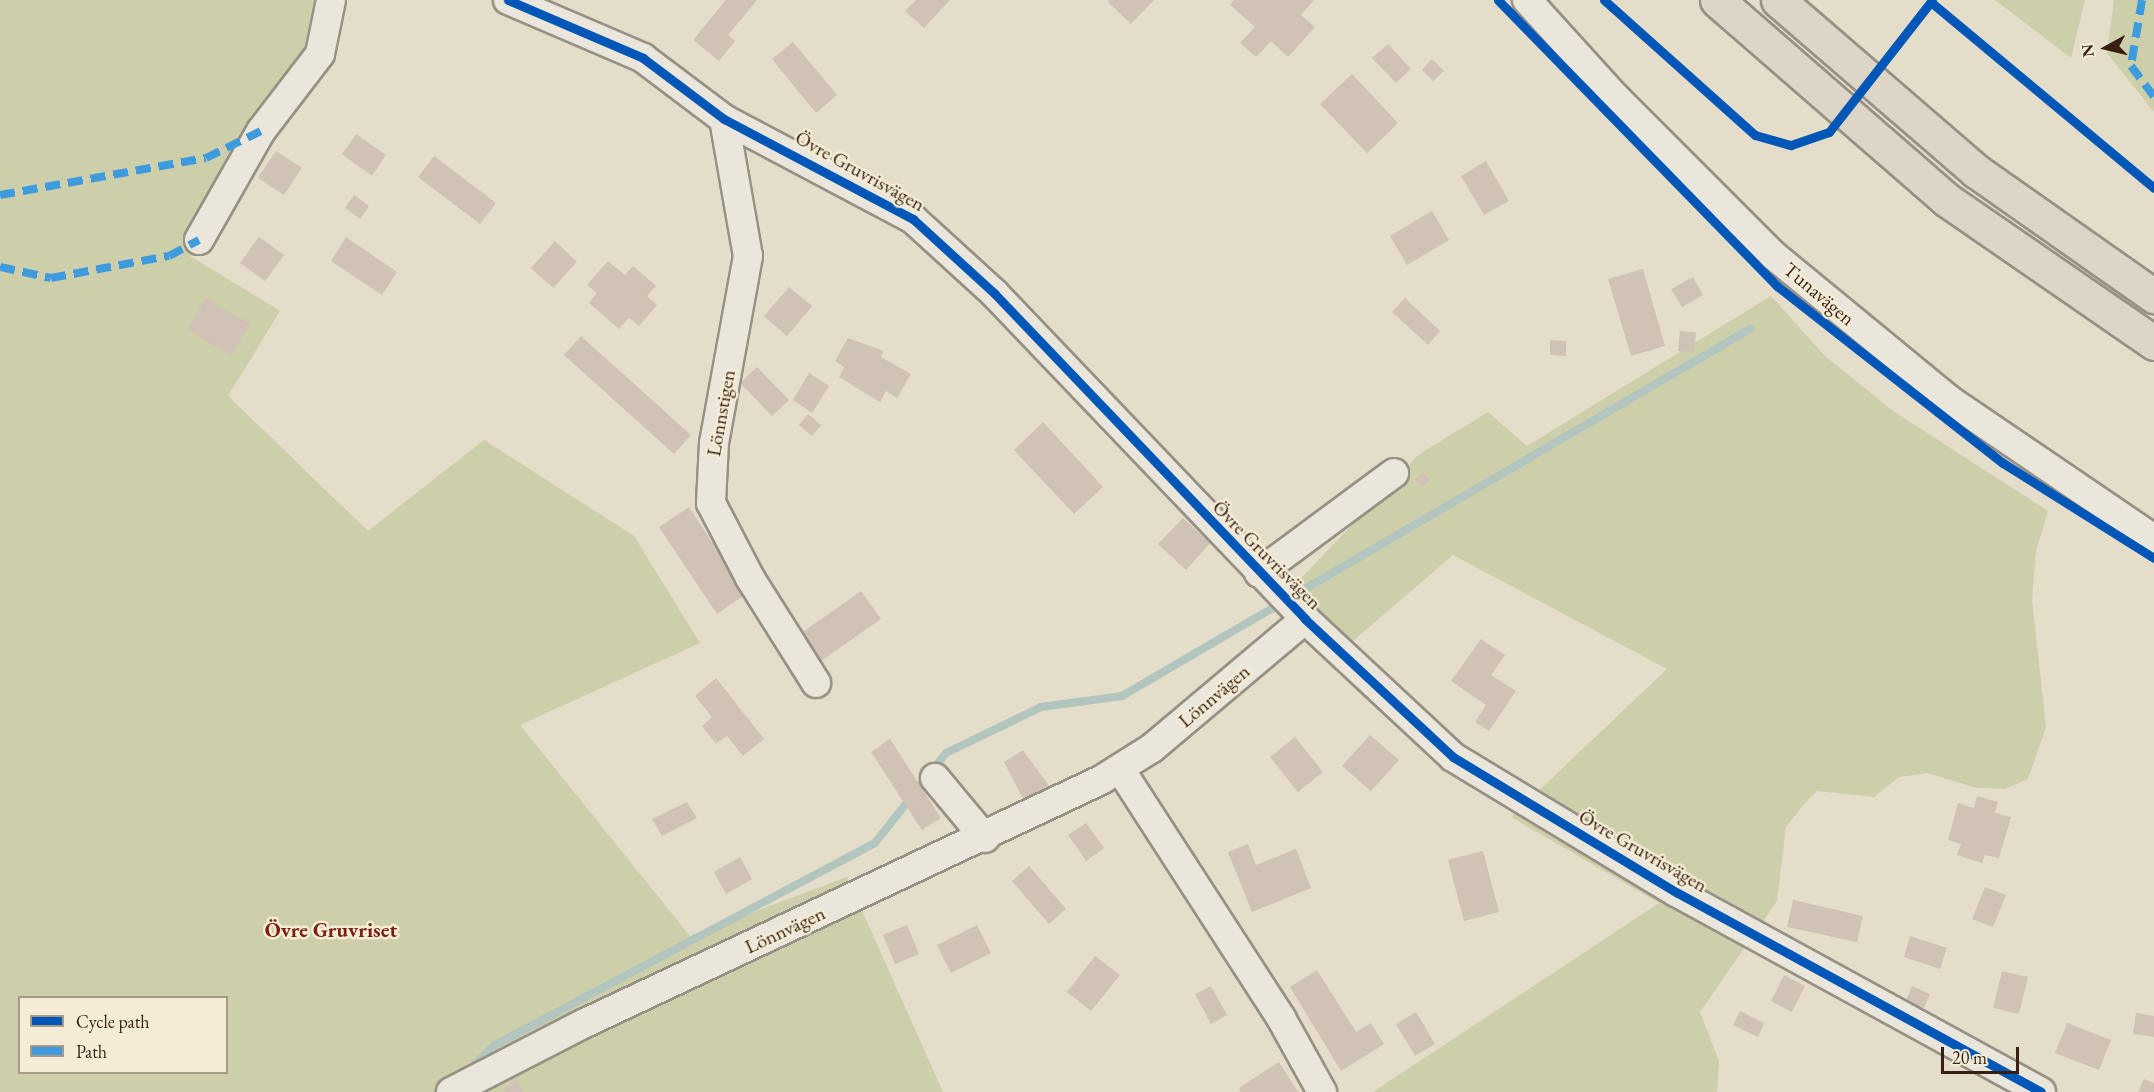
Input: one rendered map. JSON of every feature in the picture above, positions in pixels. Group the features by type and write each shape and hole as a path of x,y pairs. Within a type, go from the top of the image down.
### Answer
{"highway":[{"path":"1717,0 1947,200 2154,343"},
{"path":"1778,0 1976,171 2154,296"}],"street":[{"path":"199,240 261,131 320,54 331,0"},
{"name":"Övre Gruvrisvägen","path":"508,0 643,58 724,119 885,201 939,240 1284,598 1410,721 1471,770 1676,892 2041,1092"},
{"name":"Tunavägen","path":"1527,0 1615,97 1773,255 1948,399 2154,539"},
{"name":"Lönnstigen","path":"724,119 748,256 714,443 711,503 750,578 816,683"},
{"name":"Lönnvägen","path":"452,1091 583,1024 985,838 1120,769 1284,598 1394,473"},
{"path":"1120,769 1264,992 1322,1092"},
{"path":"935,778 985,838"}],"green space":[{"path":"0,0 337,0 190,256 280,311 228,396 368,531 484,440 634,536 700,643 520,725 690,936 847,877 943,1092 0,1092"},
{"path":"1995,0 2085,0 2071,58"},
{"path":"2114,0 2154,0 2154,112 2107,53"},
{"path":"1771,296 1825,356 1893,411 2048,511 2036,551 2032,600 2046,727 2028,779 2005,789 1977,788 1927,773 1899,777 1874,797 1817,791 1805,803 1786,827 1777,901 1700,1012 1719,1061 1717,1092 1373,1092 1659,903 1511,817 1667,669 1453,555 1346,647 1315,618 1296,584 1418,455 1488,412 1527,446"}],"building":[{"path":"726,0 757,0 728,35 735,41 719,61 693,40"},
{"path":"916,0 950,0 924,28 905,11"},
{"path":"1110,0 1154,0 1131,24 1108,2"},
{"path":"1234,0 1314,0 1301,15 1315,27 1288,57 1271,41 1256,57 1240,43 1255,27 1230,5"},
{"path":"793,42 837,95 816,113 772,59"},
{"path":"1388,44 1411,69 1396,83 1372,58"},
{"path":"1432,59 1444,71 1433,81 1422,70"},
{"path":"1352,74 1398,123 1367,153 1320,104"},
{"path":"356,134 386,155 372,176 342,154"},
{"path":"276,151 302,168 284,195 258,178"},
{"path":"434,156 496,203 480,224 418,177"},
{"path":"1486,161 1509,201 1484,215 1461,176"},
{"path":"354,195 369,206 360,219 345,208"},
{"path":"1432,211 1449,240 1407,265 1390,236"},
{"path":"259,237 284,255 265,281 240,263"},
{"path":"346,237 397,272 382,295 331,261"},
{"path":"555,241 577,262 553,288 531,268"},
{"path":"608,261 625,275 633,266 656,286 647,296 657,305 639,326 629,318 619,329 589,303 597,293 587,285"},
{"path":"1643,269 1665,346 1631,356 1608,279"},
{"path":"1693,277 1703,295 1682,307 1671,289"},
{"path":"789,287 812,306 787,336 764,316"},
{"path":"206,298 250,324 231,356 187,329"},
{"path":"1405,298 1440,331 1428,345 1392,312"},
{"path":"1680,331 1696,332 1694,353 1678,351"},
{"path":"581,336 691,435 674,454 564,355"},
{"path":"848,338 884,351 881,357 911,374 897,398 886,391 880,402 839,377 844,367 835,361"},
{"path":"1550,340 1566,341 1566,356 1550,355"},
{"path":"757,367 789,400 772,416 740,383"},
{"path":"809,373 829,386 812,413 793,400"},
{"path":"808,414 821,425 812,436 799,425"},
{"path":"1043,422 1103,487 1074,514 1014,450"},
{"path":"1423,472 1430,480 1423,487 1415,479"},
{"path":"689,507 746,594 717,614 659,527"},
{"path":"1183,518 1210,543 1186,570 1158,544"},
{"path":"861,591 881,619 817,664 797,636"},
{"path":"1481,639 1505,655 1491,675 1516,691 1489,731 1475,722 1486,705 1451,681"},
{"path":"716,678 764,739 743,756 727,736 716,744 702,726 712,717 695,696"},
{"path":"1370,735 1399,760 1371,791 1342,766"},
{"path":"1295,737 1323,772 1298,792 1270,757"},
{"path":"890,739 941,818 922,830 871,752"},
{"path":"1023,750 1049,786 1024,801 1004,762"},
{"path":"1977,796 1998,802 1995,813 2011,817 1999,858 1985,855 1982,863 1957,855 1961,844 1948,840 1958,803 1974,808"},
{"path":"687,802 697,818 662,836 652,819"},
{"path":"1086,823 1104,848 1086,861 1068,835"},
{"path":"1248,844 1256,865 1296,849 1311,888 1252,912 1228,852"},
{"path":"1483,851 1499,912 1464,921 1448,860"},
{"path":"740,857 752,879 726,894 714,872"},
{"path":"1029,866 1066,909 1049,924 1012,881"},
{"path":"1985,887 2006,895 1993,927 1972,919"},
{"path":"1793,900 1863,916 1857,942 1787,927"},
{"path":"907,925 919,954 895,964 883,935"},
{"path":"977,925 991,953 951,973 937,945"},
{"path":"1910,936 1947,948 1940,969 1904,957"},
{"path":"1095,956 1120,975 1091,1011 1067,992"},
{"path":"1317,970 1356,1032 1371,1023 1384,1044 1341,1071 1290,987"},
{"path":"2002,971 2028,977 2019,1014 1993,1008"},
{"path":"1784,975 1805,986 1792,1012 1771,1001"},
{"path":"1211,986 1227,1015 1211,1024 1195,994"},
{"path":"1912,986 1930,994 1924,1008 1906,1001"},
{"path":"1740,1011 1764,1023 1758,1037 1733,1025"},
{"path":"1416,1012 1435,1044 1415,1056 1396,1024"},
{"path":"2136,1013 2154,1016 2154,1037 2133,1034"},
{"path":"2067,1023 2111,1040 2099,1070 2055,1053"},
{"path":"1279,1062 1298,1092 1241,1092 1239,1088"},
{"path":"2144,1079 2154,1083 2154,1092 2138,1092"},
{"path":"516,1080 524,1092 505,1092 503,1089"}],"waterway":[{"path":"1291,597 1750,329"},
{"path":"470,1069 495,1045 875,843 946,753 1041,707 1122,696 1281,603"}],"marked path":[{"path":"2142,0 2131,66 2154,96"},
{"path":"0,195 206,158 261,131"},
{"path":"0,267 51,278 169,256 199,240"}],"cycle path":[{"path":"508,0 643,58 724,119 913,219 994,293 1305,619 1453,757 1676,892 2041,1092"},
{"path":"1498,0 1777,286 2003,463 2154,558"},
{"path":"1604,0 1755,135 1791,145 1829,132 1932,0"},
{"path":"1932,3 2154,188"}],"district":[{"name":"Övre Gruvriset","path":"331,930"}]}
